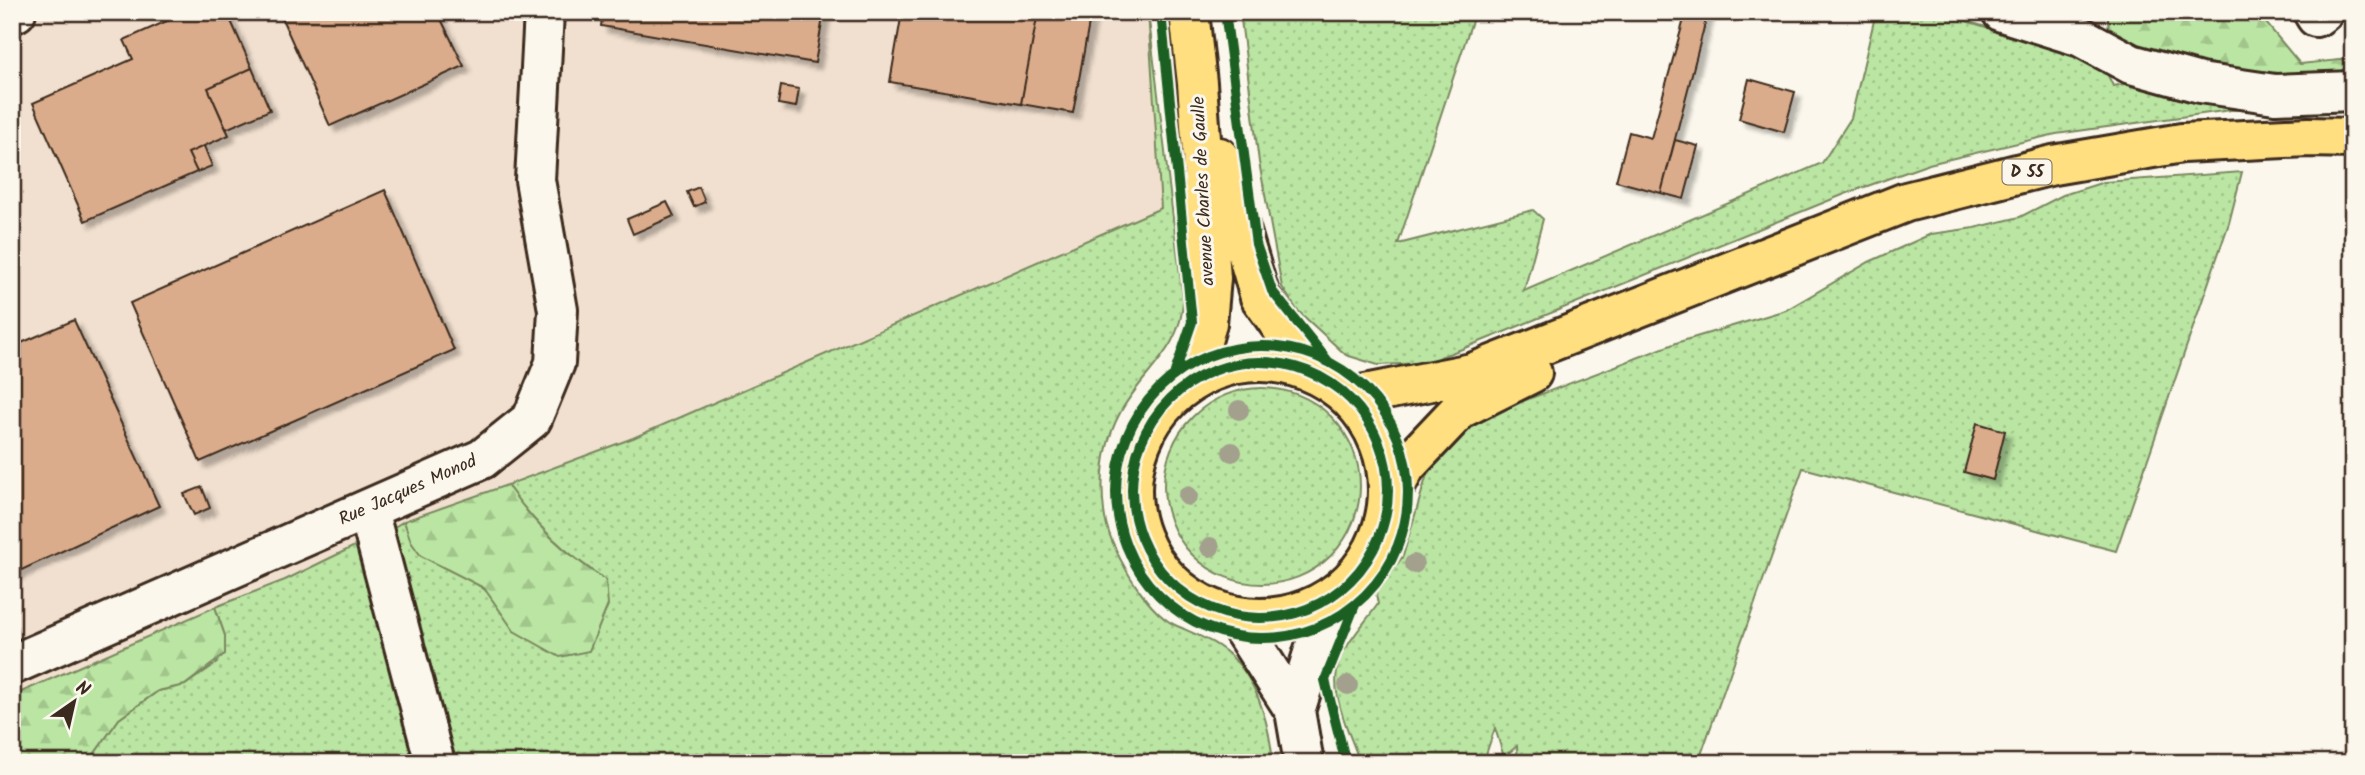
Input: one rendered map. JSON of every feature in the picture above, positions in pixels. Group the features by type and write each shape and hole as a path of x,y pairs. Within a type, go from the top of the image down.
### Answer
{"main road":[{"name":"avenue Charles de Gaulle","path":"1189,12 1197,83 1211,278 1207,323 1191,380"},
{"name":"avenue Charles de Gaulle","path":"1197,83 1260,297 1314,373"},
{"name":"D 55","path":"1350,397 1472,373 1906,202 2053,165 2182,143 2308,136 2353,138"},
{"name":"D 55","path":"1389,498 1406,466 1460,410 1718,278"},
{"path":"1273,361 1314,373 1350,397 1372,426 1386,461 1389,498 1384,528 1371,555 1353,580 1330,599 1289,615 1268,619 1235,617 1194,601 1160,572 1138,534 1130,491 1137,448 1158,409 1191,380 1231,364 1273,361"}],"street":[{"name":"Rue Jacques Monod","path":"12,666 482,459 532,419 555,363 558,310 535,180 544,12"},
{"path":"2002,12 2081,37 2131,64 2200,83 2275,94 2353,91"},
{"path":"2313,12 2316,17 2323,12"},
{"path":"368,510 435,763"},
{"path":"1296,710 1330,599"},
{"path":"1235,617 1296,710 1304,763"}],"shaded area":[{"path":"12,12 1148,12 1161,208 633,438 404,521 285,580 12,696"}],"green space":[{"path":"1148,12 1183,300 1176,333 1129,398 1110,436 1104,461 1104,511 1112,541 1129,576 1152,606 1175,625 1222,648 1243,670 1262,708 1273,763 444,763 388,531 404,521 410,537 426,557 486,591 514,631 606,580 552,537 507,485 633,438 1161,208"},
{"path":"1240,12 1475,12 1398,244 1533,210 1543,219 1524,291 1822,163 1851,118 1876,12 1937,12 2081,56 2105,69 2113,86 2129,83 2348,109 2231,110 2056,134 1929,164 1845,194 1424,363 1378,365 1346,355 1297,310 1282,287 1259,162"},
{"path":"2107,12 2257,12 2300,64 2349,59 2348,66 2329,79 2217,72 2117,38 2109,31"},
{"path":"2242,172 2229,223 2116,551 1803,468 1698,763 1518,763 1517,746 1504,757 1495,728 1483,763 1360,763 1340,708 1336,680 1338,666 1343,653 1378,604 1376,594 1403,556 1430,464 1450,436 1502,409 1679,342 1786,310 1869,262 1931,234 1974,228 2020,217 2063,195 2104,182"},
{"path":"1262,388 1300,395 1332,416 1353,448 1360,486 1353,524 1332,556 1300,577 1262,584 1224,577 1192,556 1171,524 1164,486 1171,448 1192,416 1224,395"},
{"path":"507,485 552,538 606,580 608,605 589,651 560,657 514,631 484,588 421,556 411,542 404,521"},
{"path":"361,543 428,763 92,763 90,760 119,719 158,691 185,685 217,663 225,636 215,607 285,580"},
{"path":"215,607 225,636 225,654 185,685 158,691 119,719 90,760 92,763 12,763 12,696"}],"building":[{"path":"227,12 252,68 208,88 229,135 188,153 197,172 85,221 33,103 133,59 124,40 176,17 174,13"},
{"path":"279,12 441,12 438,13 464,66 330,126"},
{"path":"603,12 824,12 815,63 601,26"},
{"path":"902,12 1038,12 1021,104 890,82"},
{"path":"1038,12 1091,12 1073,113 1021,104"},
{"path":"1686,12 1708,12 1661,193 1616,181 1629,132 1651,138"},
{"path":"252,68 270,110 226,129 208,88"},
{"path":"1749,79 1795,92 1784,132 1739,119"},
{"path":"781,86 799,89 796,107 778,104"},
{"path":"1675,140 1698,146 1684,199 1661,193"},
{"path":"204,146 212,166 197,172 188,153"},
{"path":"699,187 705,202 694,207 687,192"},
{"path":"385,190 454,350 200,462 130,303"},
{"path":"667,202 674,216 633,234 627,219"},
{"path":"74,320 159,506 13,574 12,347"},
{"path":"1977,423 2005,431 1993,480 1964,472"},
{"path":"202,487 210,508 194,515 184,494"}],"cycle path":[{"path":"1161,12 1192,322 1175,372"},
{"path":"1225,12 1256,244 1272,291 1328,361"},
{"path":"1262,346 1304,352 1331,363 1355,379 1375,399 1391,423 1402,450 1408,492 1402,534 1391,561 1375,585 1355,605 1331,621 1304,632 1262,638 1220,632 1193,621 1169,605 1149,585 1133,561 1122,534 1116,492 1122,450 1133,423 1149,399 1169,379 1193,363 1220,352 1262,346"},
{"path":"1247,362 1273,362 1309,371 1331,383 1351,399 1367,419 1379,441 1386,465 1388,490 1386,515 1379,539 1367,561 1351,581 1331,597 1309,609 1273,618 1247,618 1211,609 1189,597 1169,581 1153,561 1141,539 1132,503 1132,477 1141,441 1153,419 1169,399 1189,383 1211,371 1247,362"},
{"path":"1346,763 1325,680 1355,605"}]}
